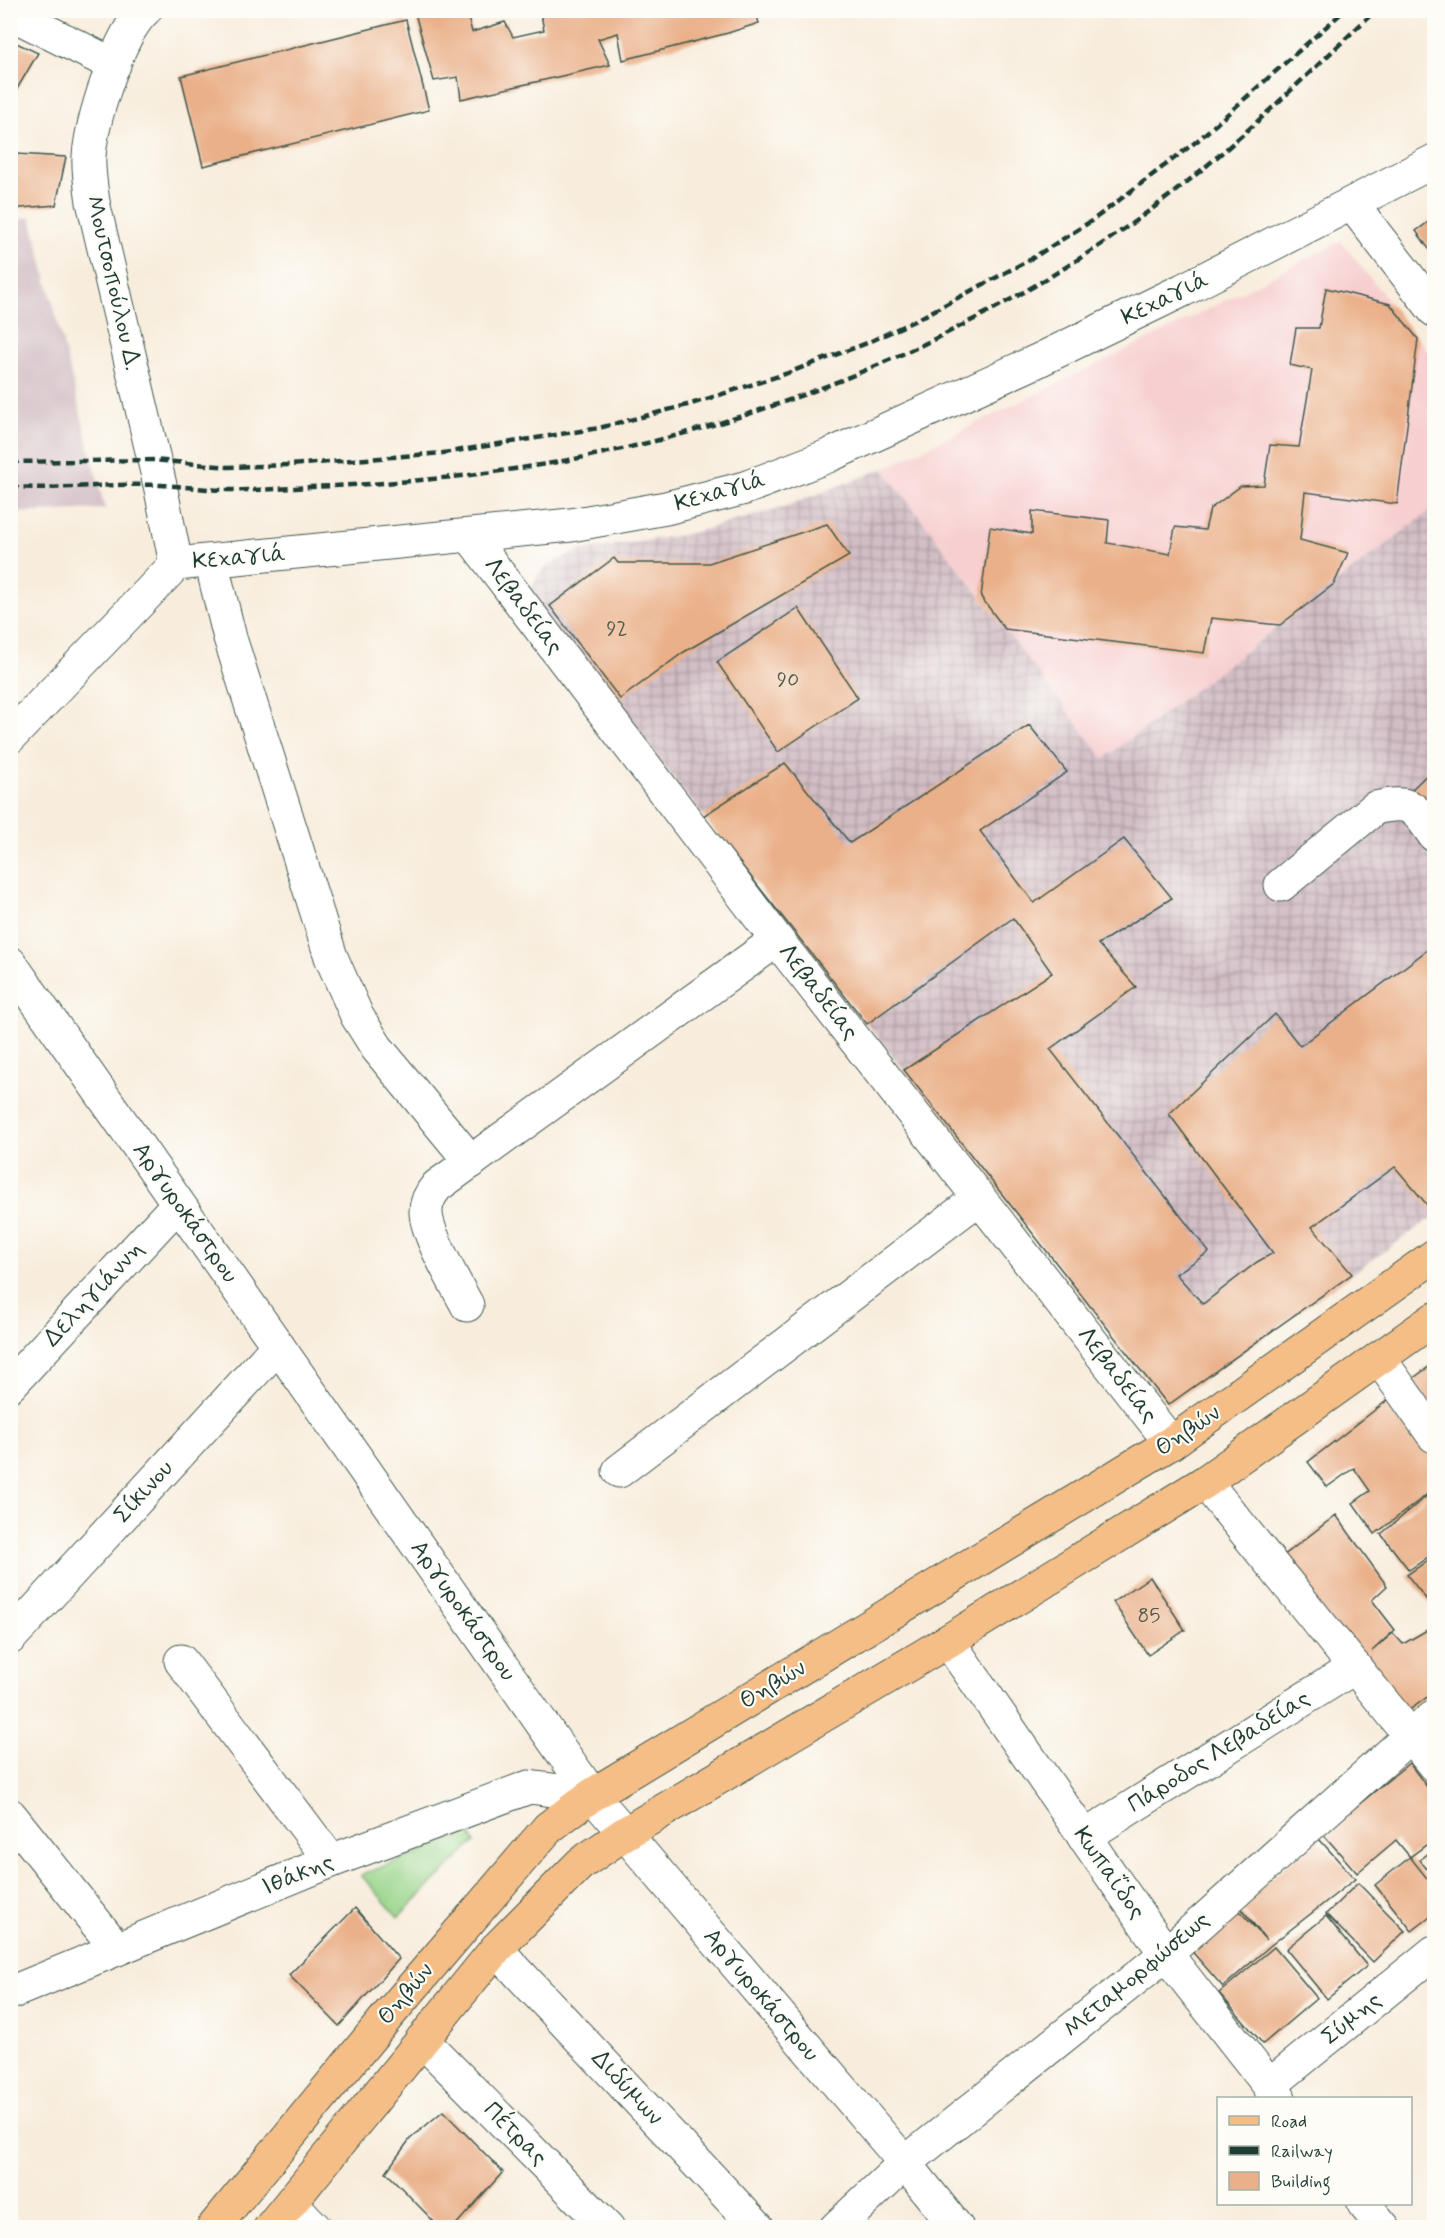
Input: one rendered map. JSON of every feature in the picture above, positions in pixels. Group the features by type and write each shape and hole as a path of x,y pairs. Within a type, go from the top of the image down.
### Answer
{"main road":[{"name":"Θηβών","path":"213,2228 386,2018 548,1828 592,1795 1171,1443 1434,1256"},
{"name":"Θηβών","path":"280,2215 496,1949 580,1864 624,1834 948,1641 1204,1482 1434,1319"}],"street":[{"name":"Μουτσοπούλου Δ.","path":"145,10 131,29 114,65 93,131 89,155 90,178 93,202 160,485 176,564"},
{"path":"10,13 114,65"},
{"name":"Κεχαγιά","path":"10,737 176,564 572,525 666,508 745,488 828,456 1037,361 1183,290 1434,161"},
{"path":"1352,204 1434,310"},
{"name":"Λεβαδείας","path":"470,536 777,940 1171,1443"},
{"path":"211,561 230,638 331,957 357,1016 377,1048 471,1162"},
{"path":"1281,885 1375,808 1395,804 1407,805 1420,816 1434,835"},
{"path":"467,1305 429,1227 426,1212 429,1196 437,1186 777,940"},
{"name":"Αργυροκάστρου","path":"10,963 592,1795 905,2163 957,2228"},
{"path":"618,1471 979,1198"},
{"name":"Δεληγιάννη","path":"10,1385 178,1204"},
{"name":"Σίκινου","path":"10,1638 278,1346"},
{"path":"1379,1358 1434,1436"},
{"path":"1204,1482 1354,1667 1422,1726 1434,1765"},
{"name":"Κωπαΐδος","path":"948,1641 1166,1954 1274,2092"},
{"path":"181,1661 330,1861"},
{"name":"Πάροδος Λεβαδείας","path":"1084,1837 1354,1667"},
{"name":"Μεταμορφώσεως","path":"836,2228 905,2163 1166,1954 1422,1726"},
{"name":"Ιθάκης","path":"10,1993 330,1861 529,1787 592,1795"},
{"path":"10,1815 117,1949"},
{"name":"Διδύμων","path":"496,1949 758,2228"},
{"name":"Σύμης","path":"1274,2092 1434,1952"},
{"name":"Πέτρας","path":"422,2040 608,2228"},
{"path":"1365,2205 1384,2228"},
{"path":"280,2215 315,2228"}],"shaded area":[{"path":"31,217 105,509 11,513 11,221"},
{"path":"1341,241 1434,359 1434,508 1104,759 883,469 1177,325"},
{"path":"883,469 1104,759 1434,508 1434,1216 1168,1405 535,603 532,590 538,574 553,562 579,551 688,534 781,508"}],"green space":[{"path":"469,1833 475,1842 398,1917 361,1875"}],"building":[{"path":"414,10 466,10 472,32 505,22 513,37 544,30 540,10 755,10 759,23 623,60 618,33 598,39 610,65 461,99 458,77 434,81"},
{"path":"406,20 429,110 203,166 181,76"},
{"path":"10,40 38,53 10,101"},
{"path":"16,154 66,157 56,205 10,209 10,179 15,178"},
{"path":"1434,218 1434,256 1416,231"},
{"path":"1326,288 1390,304 1418,339 1397,504 1305,492 1300,540 1348,553 1334,584 1280,625 1211,618 1204,653 1005,629 981,597 990,527 1032,534 1032,511 1109,520 1107,543 1170,554 1175,527 1205,530 1210,509 1241,486 1264,485 1270,445 1299,447 1312,370 1290,365 1296,328 1319,328"},
{"path":"827,524 849,556 684,652 620,699 550,606 614,558 618,563 709,563"},
{"path":"798,608 858,698 778,752 717,662"},
{"path":"1029,725 1067,772 980,831 1034,903 1124,839 1172,898 1098,944 1136,987 1050,1049 1209,1252 1176,1274 1203,1304 1257,1262 1273,1253 1169,1114 1275,1014 1300,1046 1434,945 1434,1213 1395,1167 1312,1227 1352,1274 1168,1405 904,1070 1052,973 1013,918 867,1024 703,816 785,763 850,843"},
{"path":"1434,768 1434,825 1409,792"},
{"path":"1434,1363 1434,1426 1400,1388"},
{"path":"1393,1396 1434,1455 1434,1489 1375,1534 1353,1503 1370,1491 1354,1468 1327,1487 1308,1462"},
{"path":"1434,1490 1434,1553 1409,1570 1381,1534"},
{"path":"1336,1515 1387,1586 1372,1600 1395,1630 1372,1651 1393,1633 1403,1644 1434,1626 1434,1692 1400,1717 1278,1560"},
{"path":"1434,1556 1434,1609 1407,1575"},
{"path":"1150,1577 1185,1630 1148,1655 1113,1602"},
{"path":"1409,1763 1434,1796 1434,1839 1410,1857 1396,1840 1357,1873 1323,1834"},
{"path":"1319,1839 1355,1879 1271,1945 1223,1987 1188,1947 1235,1906 1266,1940 1238,1904"},
{"path":"1434,1849 1434,1879 1420,1860"},
{"path":"1410,1857 1434,1887 1434,1914 1412,1931 1375,1885"},
{"path":"1358,1883 1405,1931 1373,1962 1326,1914"},
{"path":"355,1908 399,1959 339,2026 289,1975"},
{"path":"1326,1916 1367,1966 1327,1999 1286,1949"},
{"path":"1274,1947 1317,1998 1263,2044 1219,1993"},
{"path":"443,2111 503,2172 453,2228 440,2228 386,2172 410,2139"}],"railway":[{"path":"10,462 154,460 228,467 290,465 443,453 599,428 691,404 785,374 867,343 918,319 1031,259 1093,220 1197,141 1345,10"},
{"path":"10,487 142,485 255,490 447,478 596,455 678,435 760,410 841,380 919,346 996,308 1069,265 1138,219 1201,171 1376,10"}]}
